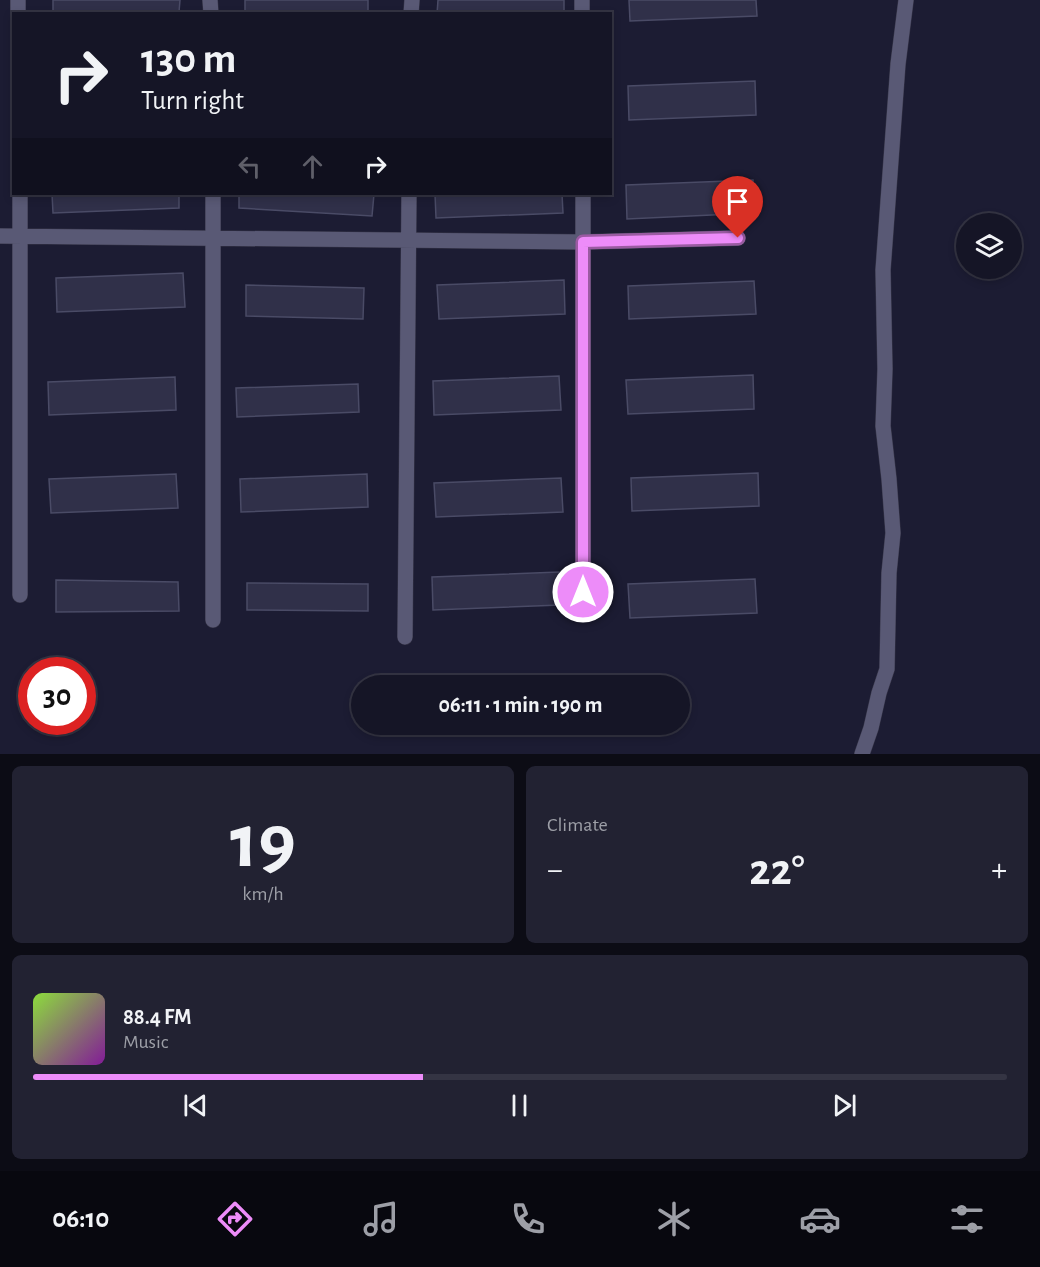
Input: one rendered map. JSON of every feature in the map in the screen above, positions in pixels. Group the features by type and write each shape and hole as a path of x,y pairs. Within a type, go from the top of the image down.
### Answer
{"street":[{"path":"862,754 887,669 889,573 893,533 883,426 885,369 883,270 898,64 906,0"},
{"path":"20,195 20,595"},
{"path":"213,195 213,620"},
{"path":"405,637 409,195"},
{"path":"582,195 583,592"},
{"path":"0,236 583,242 738,238"}],"building":[{"path":"53,0 180,0 179,12 53,11"},
{"path":"245,0 368,0 368,12 245,12"},
{"path":"438,0 564,0 564,12 437,12"},
{"path":"629,0 756,0 757,16 630,21"},
{"path":"755,81 756,115 629,120 628,86"},
{"path":"753,180 754,213 627,219 626,185"},
{"path":"52,195 179,195 179,208 53,213"},
{"path":"239,195 374,195 372,216 239,208"},
{"path":"435,195 562,195 563,213 436,218"},
{"path":"183,273 185,307 57,312 56,278"},
{"path":"564,280 565,314 439,319 437,285"},
{"path":"754,281 756,314 629,319 628,286"},
{"path":"246,285 364,288 363,319 246,316"},
{"path":"753,375 754,409 628,414 626,380"},
{"path":"559,376 561,410 434,415 433,381"},
{"path":"175,377 176,410 49,415 48,382"},
{"path":"358,384 359,412 237,417 236,388"},
{"path":"758,473 759,506 632,511 631,478"},
{"path":"176,474 178,508 51,513 49,479"},
{"path":"367,474 368,507 241,512 240,479"},
{"path":"561,478 563,512 436,517 434,483"},
{"path":"559,572 560,605 433,610 432,577"},
{"path":"755,579 757,613 630,618 628,584"},
{"path":"56,580 178,582 179,611 56,612"},
{"path":"247,583 368,584 368,611 247,610"}],"route":[{"path":"583,592 583,242 738,238"}]}
